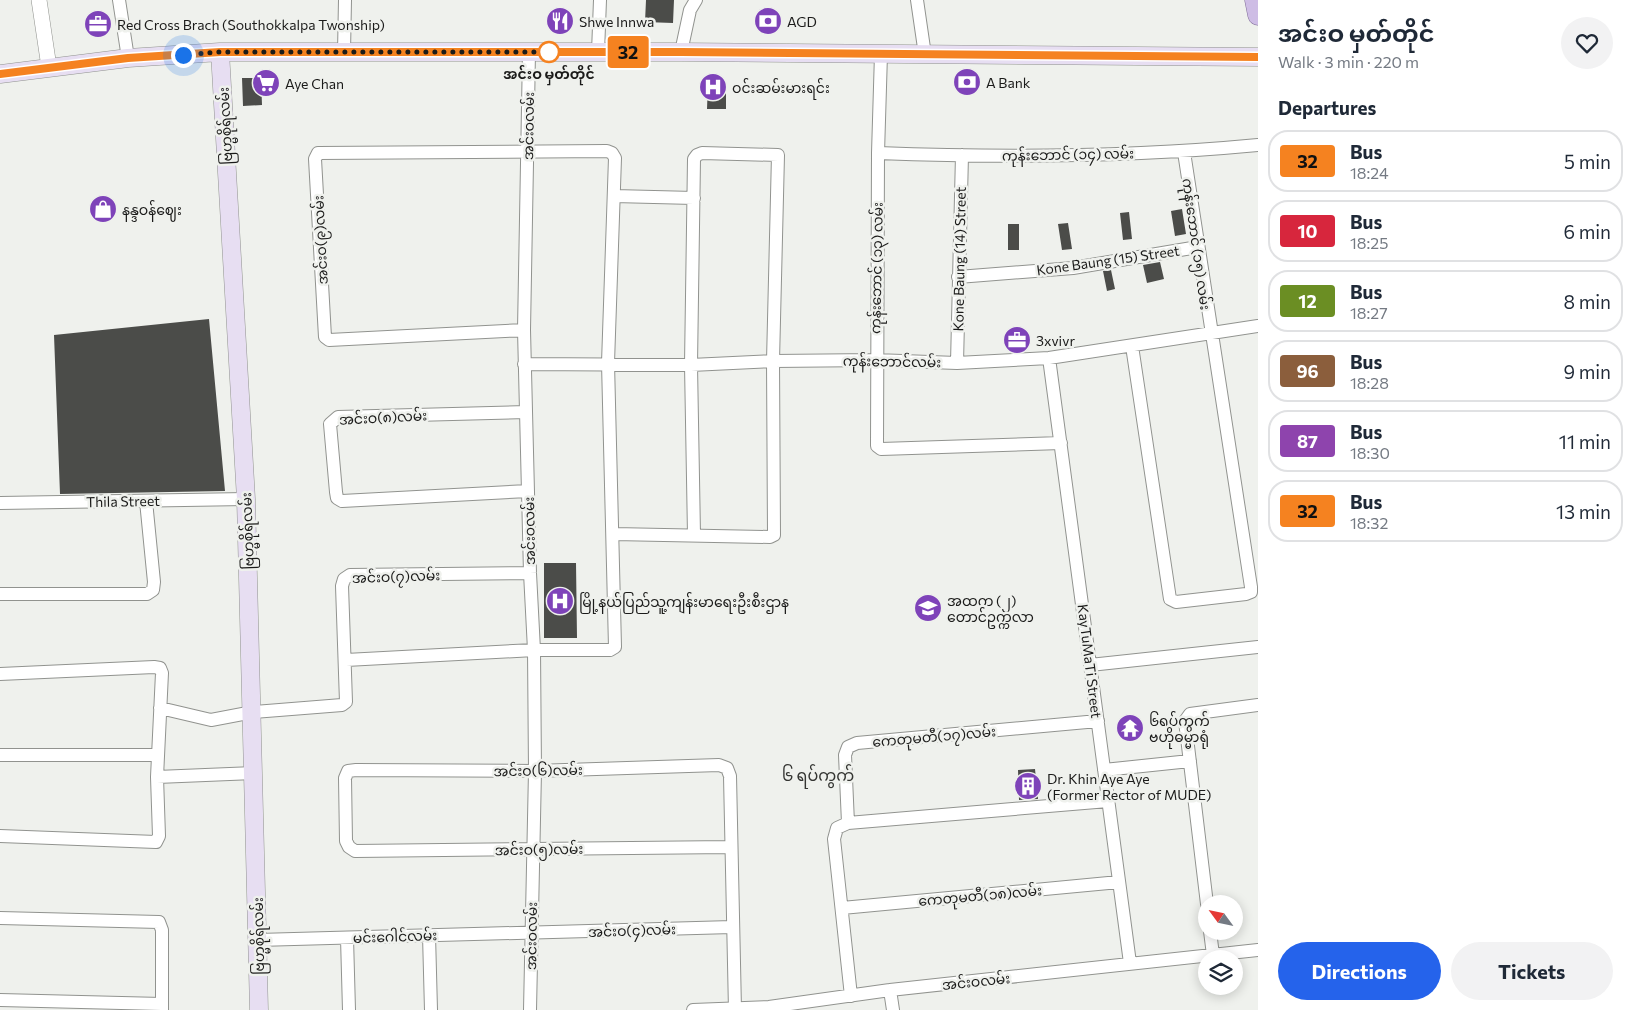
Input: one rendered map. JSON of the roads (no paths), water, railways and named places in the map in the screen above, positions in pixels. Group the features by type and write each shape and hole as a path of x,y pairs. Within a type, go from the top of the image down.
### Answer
{"main road":[{"path":"1255,0 1258,15"},
{"path":"0,74 128,58 220,52 681,52 1258,57"},
{"name":"ဗြဟ္မစိုရ်လမ်း","path":"220,52 246,499 253,712 259,1010"}],"street":[{"path":"39,0 49,67"},
{"path":"119,0 128,58"},
{"path":"344,52 345,0"},
{"path":"598,52 600,0"},
{"path":"681,52 690,10 696,0"},
{"path":"917,0 925,55"},
{"name":"အင်းဝလမ်း","path":"529,52 524,364 534,650 535,771 530,1010"},
{"name":"ကုန်းဘောင် (၁၃) လမ်း","path":"882,54 878,153 875,360 875,441 877,446 881,449 1061,443"},
{"name":"ကုန်းဘောင် (၁၄) လမ်း","path":"878,153 962,155 1184,152 1258,145"},
{"path":"346,660 534,650 610,650 615,648 614,534 608,363 615,158 612,153 607,151 528,150"},
{"name":"အင်းဝ(၉)လမ်း","path":"524,330 329,340 325,337 315,159 318,153 324,152 528,150"},
{"name":"ကုန်းဘောင် (၁၅) လမ်း","path":"1132,346 1170,599 1176,602 1251,592 1184,152"},
{"path":"614,534 770,537 774,534 773,361 778,155 697,155 694,159 691,365 694,535"},
{"name":"Kone Baung (14) Street","path":"957,362 962,155"},
{"path":"614,196 694,198"},
{"name":"Kone Baung (15) Street","path":"958,277 1073,268 1198,247"},
{"name":"ကုန်းဘောင်လမ်း","path":"524,364 608,363 691,365 773,361 875,360 957,362 1048,358 1211,335 1258,326"},
{"name":"KayTuMaTi Street","path":"1048,358 1130,964"},
{"name":"အင်းဝ(၈)လမ်း","path":"526,412 338,417 333,419 330,424 336,492 337,498 342,501 528,491"},
{"name":"Thila Street","path":"0,504 246,499"},
{"path":"0,594 147,594 152,590 154,582 146,501"},
{"name":"အင်းဝ(၇)လမ်း","path":"253,712 342,705 346,702 342,586 344,579 350,575 530,573"},
{"path":"1090,664 1258,648"},
{"path":"0,674 154,667 160,668 162,673 157,777 158,836 156,842 0,836"},
{"path":"1206,895 1185,721 1190,714 1258,705"},
{"path":"160,708 210,720 253,712"},
{"name":"ကေတုမတီ(၁၇)လမ်း","path":"848,824 845,755 848,747 857,743 1098,721"},
{"path":"0,755 158,756"},
{"path":"1104,770 1190,761"},
{"name":"အင်းဝ(၆)လမ်း","path":"349,847 346,841 345,778 348,770 535,771 719,765 727,768 730,776 730,847"},
{"path":"157,777 254,773"},
{"path":"851,996 834,839 837,828 848,824 1108,801"},
{"name":"အင်းဝ(၅)လမ်း","path":"349,847 355,851 730,847"},
{"path":"730,847 735,1009"},
{"name":"ကေတုမတီ(၁၈)လမ်း","path":"842,908 1119,882"},
{"path":"0,918 159,922 162,930 162,1007 0,1000"},
{"name":"အင်းဝ(၄)လမ်း","path":"532,933 732,927"},
{"name":"မင်းဂေါင်လမ်း","path":"258,940 532,933"},
{"path":"429,936 431,1010"},
{"path":"347,938 348,1010"},
{"name":"အင်းဝလမ်း","path":"1243,952 1258,950"},
{"name":"အင်းဝလမ်း","path":"693,1010 769,1007 890,990 1198,957"},
{"path":"890,990 893,1010"}],"place":[{"name":"Shwe Innwa","path":"560,21"},
{"name":"AGD","path":"768,21"},
{"name":"Red Cross Brach (Southokkalpa Twonship)","path":"98,24"},
{"name":"အင်းဝ မှတ်တိုင်","path":"549,52"},
{"name":"A Bank","path":"967,82"},
{"name":"Aye Chan","path":"266,83"},
{"name":"ဝင်းဆမ်းမားရင်း","path":"713,87"},
{"name":"နန္ဒဝန်ဈေး","path":"103,209"},
{"name":"3xvivr","path":"1017,340"},
{"name":"မြို့နယ်ပြည်သူ့ကျန်းမာရေးဦးစီးဌာန","path":"560,601"},
{"name":"အထက (၂) တောင်ဥက္ကလာ","path":"928,608"},
{"name":"၆ရပ်ကွက် ဗဟိုဓမ္မာရုံ","path":"1130,728"},
{"name":"Dr. Khin Aye Aye (Former Rector of MUDE)","path":"1028,786"}],"district":[{"name":"၆ ရပ်ကွက်","path":"818,774"}]}
